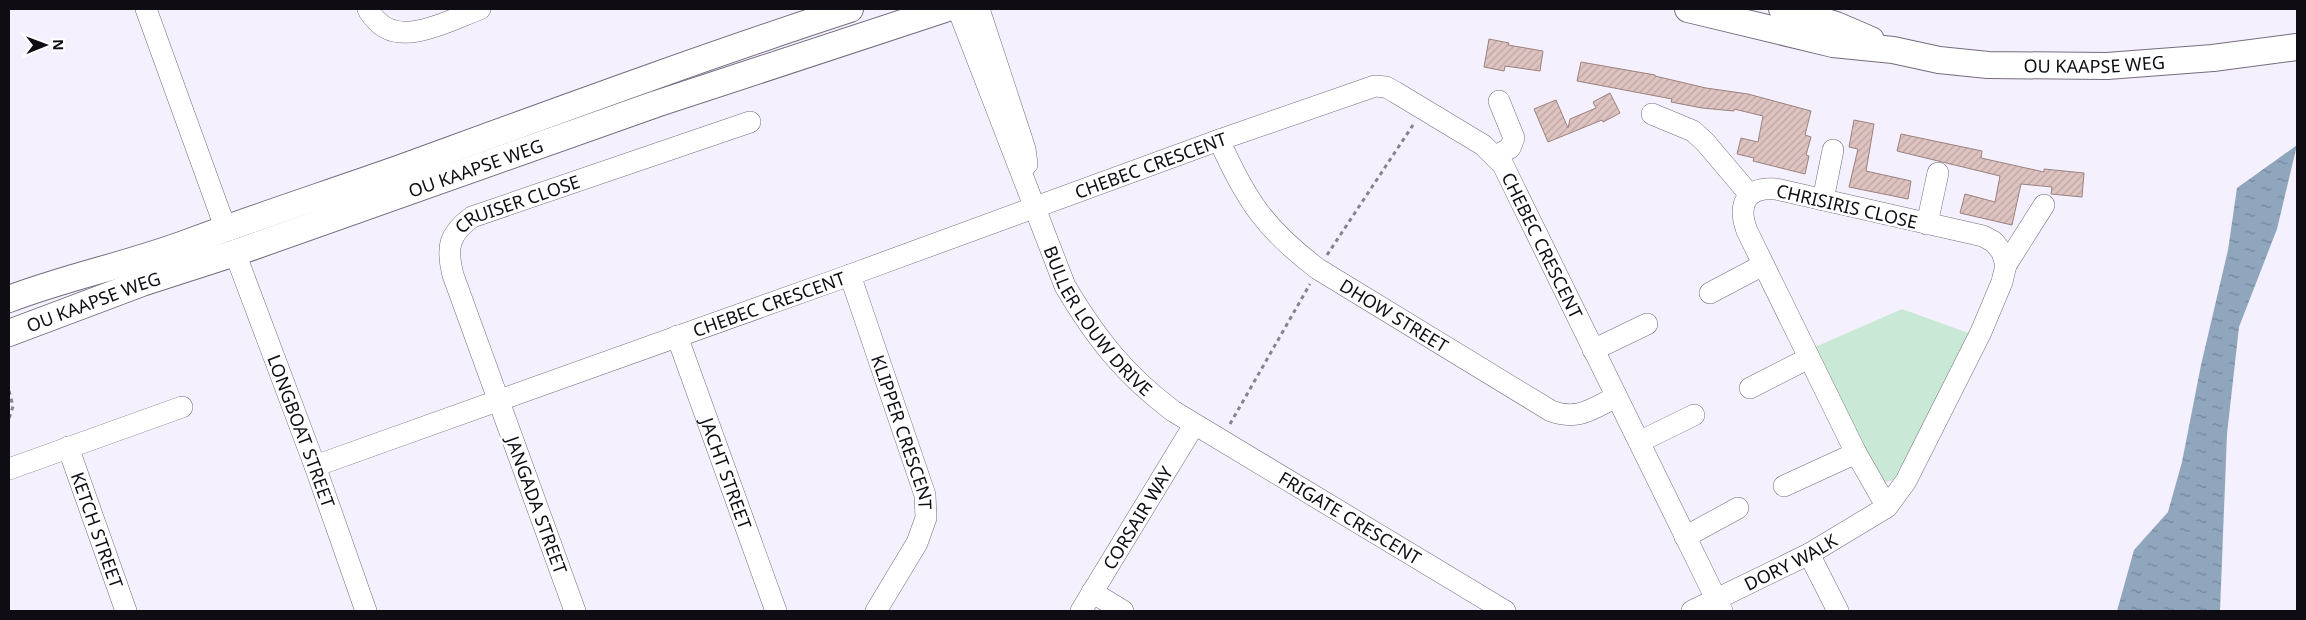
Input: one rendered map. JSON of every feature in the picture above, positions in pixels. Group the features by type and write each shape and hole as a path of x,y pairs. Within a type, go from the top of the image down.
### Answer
{"main road":[{"name":"OU KAAPSE WEG","path":"9,299 74,276 134,262 225,227 388,172 668,71 850,9"},
{"name":"OU KAAPSE WEG","path":"9,333 142,283 235,253 638,111 945,9"},
{"name":"OU KAAPSE WEG","path":"1688,9 1833,44 1893,50 1939,60 2048,67 2107,66 2158,62 2297,47"},
{"name":"OU KAAPSE WEG","path":"1782,9 1836,25 1893,50"}],"street":[{"path":"146,9 225,227"},
{"path":"368,9 380,24 394,32 405,33 424,30 480,9"},
{"name":"BULLER LOUW DRIVE","path":"958,9 1064,286 1090,327 1133,378 1173,411 1194,425"},
{"name":"BULLER LOUW DRIVE","path":"979,9 1025,148 1032,201"},
{"name":"CHEBEC CRESCENT","path":"315,466 850,275 1032,201 1219,140 1375,86 1386,87 1483,145 1496,156 1508,176 1719,605"},
{"path":"1496,156 1510,148 1514,138 1499,101"},
{"path":"1652,114 1692,131 1712,149 1750,194"},
{"name":"CRUISER CLOSE","path":"498,400 452,275 449,259 452,238 460,226 472,217 750,122"},
{"name":"DHOW STREET","path":"1219,140 1236,176 1266,223 1292,249 1318,269 1551,411 1564,416 1574,416 1616,397"},
{"path":"1823,200 1833,150"},
{"path":"1928,224 1938,173"},
{"name":"CHRISIRIS CLOSE","path":"1887,507 1856,454 1753,246 1742,218 1743,208 1750,194 1763,188 1776,189 1982,236 1994,242 2002,252 2006,265"},
{"path":"1887,507 1906,481 1981,332 2002,282 2006,265 2044,205"},
{"name":"LONGBOAT STREET","path":"235,253 315,466 366,611"},
{"path":"1710,293 1763,265"},
{"name":"KLIPPER CRESCENT","path":"850,275 926,495 926,518 917,543 876,611"},
{"path":"1593,350 1647,324"},
{"name":"JACHT STREET","path":"677,336 776,611"},
{"path":"1750,388 1809,358"},
{"name":"JANGADA STREET","path":"498,400 575,611"},
{"path":"9,469 182,407"},
{"path":"1639,442 1694,415"},
{"name":"CORSAIR WAY","path":"1081,611 1194,425"},
{"name":"FRIGATE CRESCENT","path":"1194,425 1505,611"},
{"name":"KETCH STREET","path":"68,447 126,611"},
{"path":"1784,486 1856,454"},
{"name":"DORY WALK","path":"1692,611 1719,605 1887,507"},
{"path":"1685,537 1738,508"},
{"path":"1809,554 1838,611"},
{"path":"1092,592 1123,611"}],"path":[{"path":"9,391 13,406 9,419"}],"green space":[{"path":"1902,309 1977,336 1899,479 1875,484 1806,351"}],"water":[{"path":"2297,145 2277,229 2239,327 2227,434 2220,611 2117,611 2134,550 2168,512 2182,462 2201,365 2228,250 2237,188"}],"building":[{"path":"1489,39 1509,43 1508,45 1543,51 1540,71 1505,66 1504,71 1484,67"},
{"path":"1581,62 1655,75 1706,88 1748,94 1811,111 1805,135 1811,137 1806,155 1809,156 1805,174 1753,161 1754,158 1737,154 1741,138 1758,142 1763,116 1734,109 1734,111 1702,108 1671,102 1672,99 1577,81"},
{"path":"1610,93 1620,113 1603,122 1602,120 1548,142 1534,109 1556,100 1568,128 1570,119 1596,108 1593,102"},
{"path":"1854,120 1874,124 1866,171 1911,181 1908,199 1849,187 1858,149 1849,147"},
{"path":"1901,134 1982,151 1981,158 2044,172 2044,169 2084,173 2082,197 2051,194 2052,187 2021,184 2012,225 1960,213 1965,194 1995,202 2000,176 1897,151"}]}
